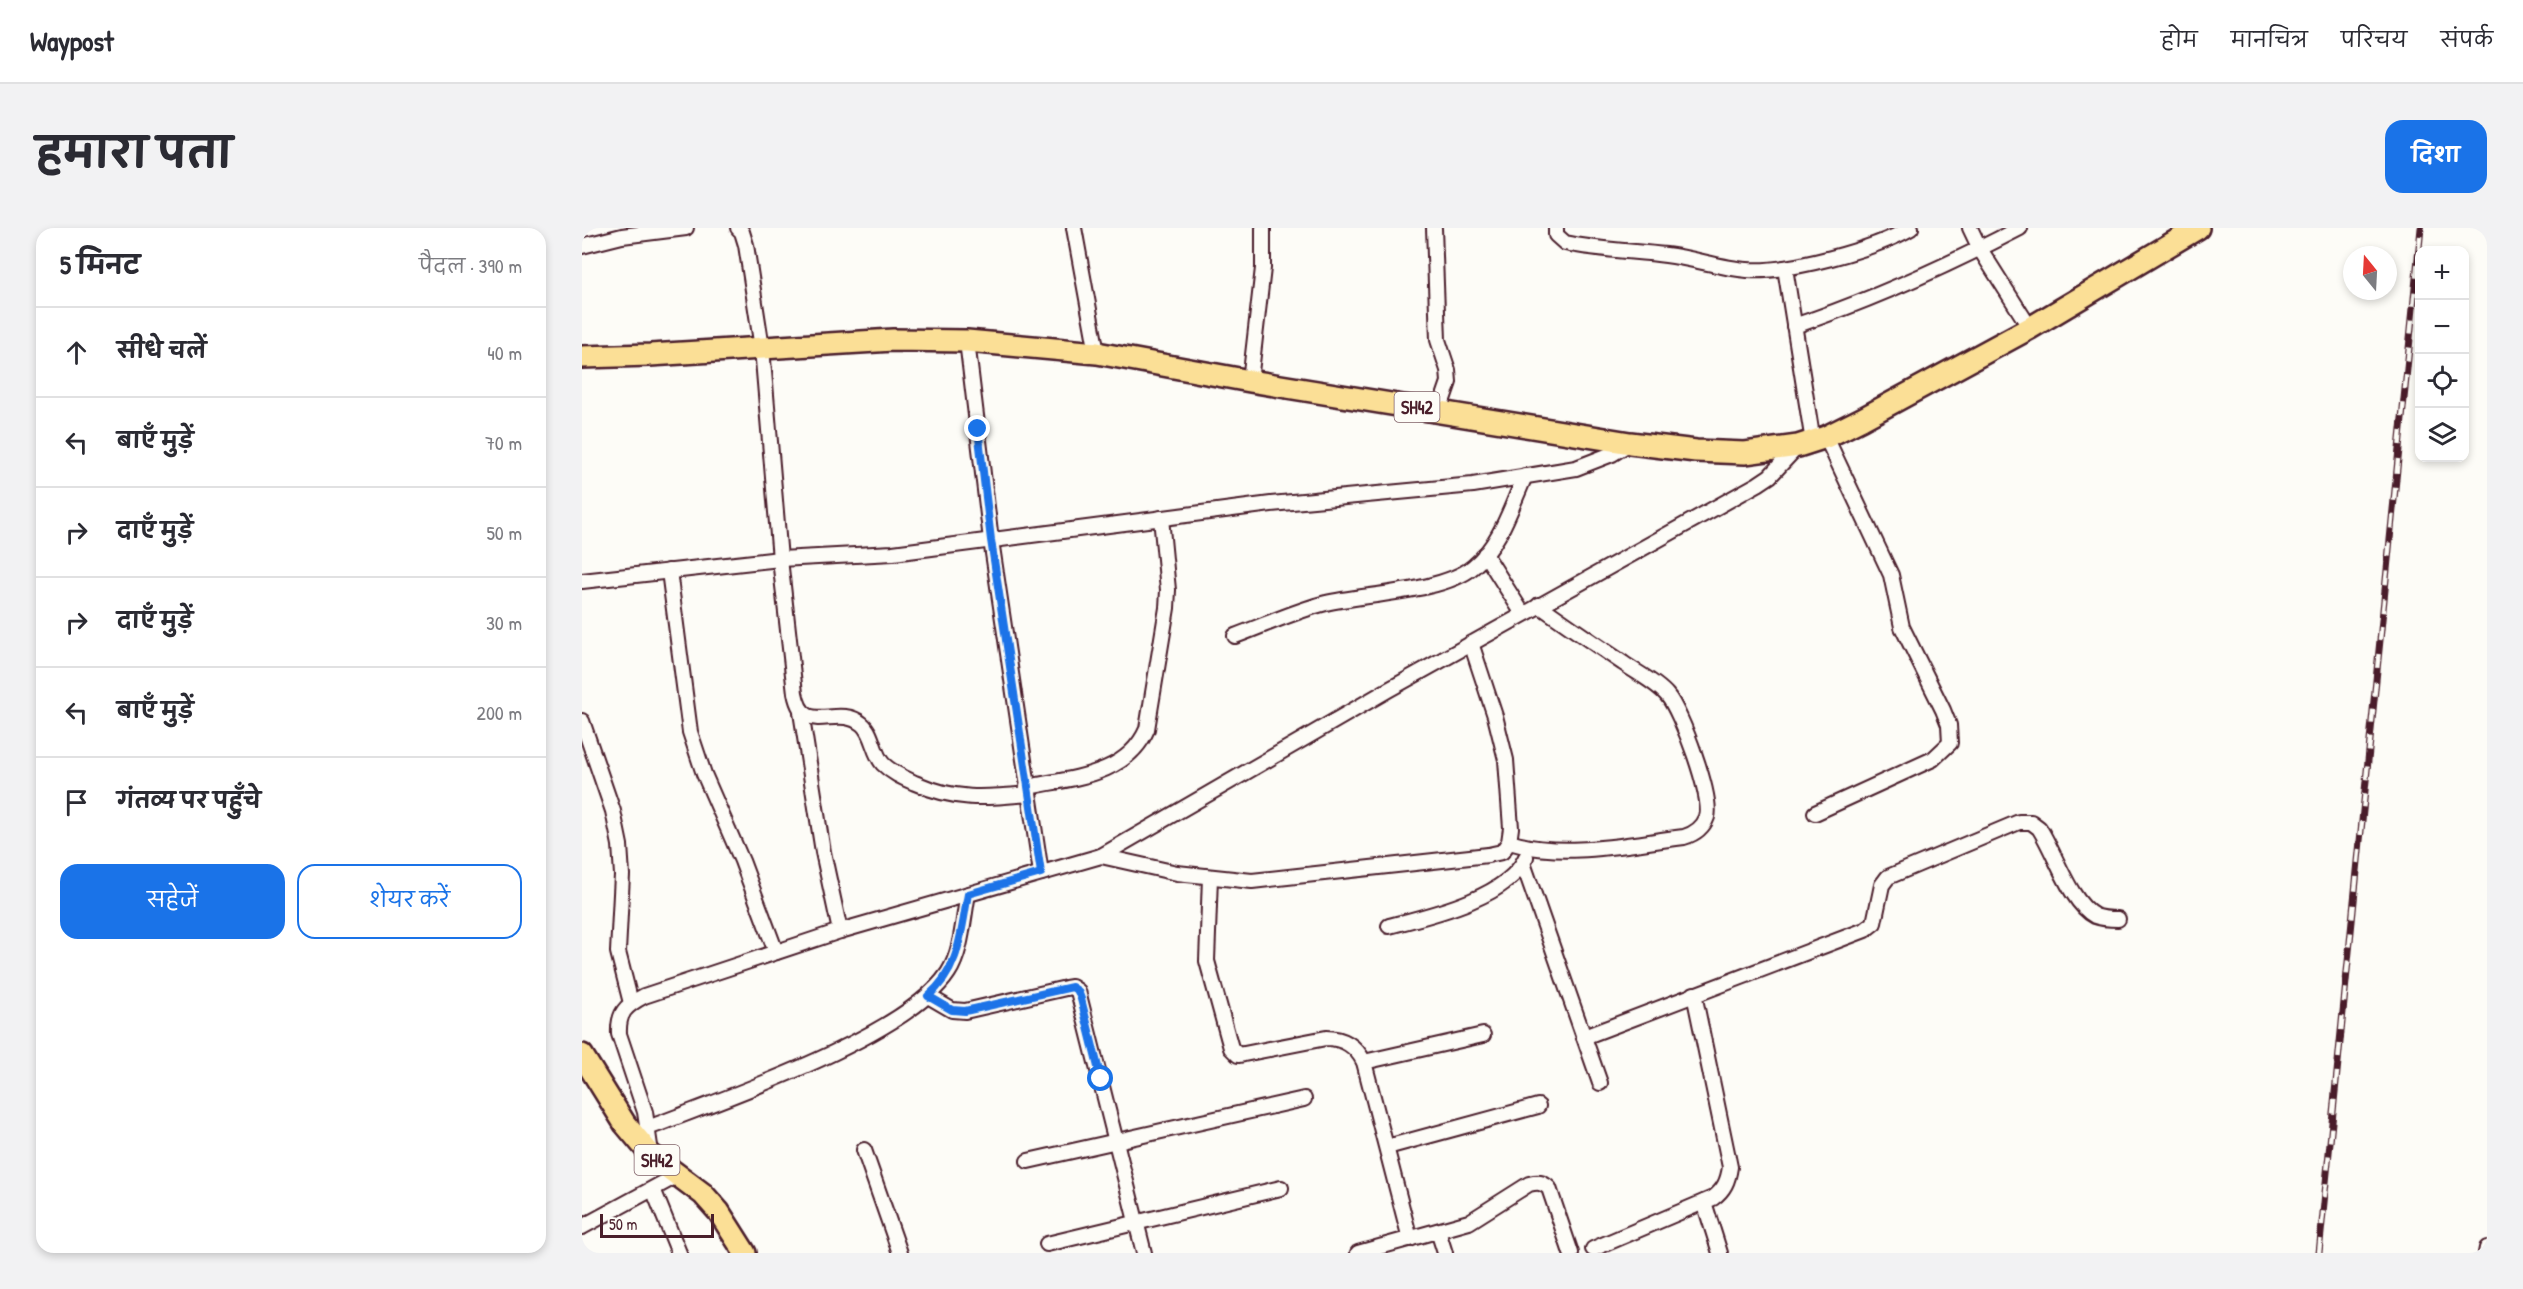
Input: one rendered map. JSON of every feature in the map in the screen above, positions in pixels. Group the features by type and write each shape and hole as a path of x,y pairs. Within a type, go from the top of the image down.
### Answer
{"main road":[{"name":"SH42","path":"582,357 892,340 967,340 1097,353 1250,381 1630,443 1696,451 1745,453 1812,442 1862,420 2030,328 2198,228"},
{"name":"SH42","path":"582,1055 625,1124 651,1155 703,1194 719,1212 745,1253"}],"street":[{"path":"582,246 621,236 686,228"},
{"path":"1074,228 1097,353"},
{"path":"1250,381 1263,268 1263,228"},
{"path":"1434,228 1438,340 1448,370 1449,382 1439,411"},
{"path":"1556,228 1559,239 1575,245 1669,255 1748,270 1785,268 1878,243 1911,228"},
{"path":"1970,228 1980,249 2030,328"},
{"path":"1794,326 1864,301 1980,249 2020,228"},
{"path":"741,229 747,245 762,348 780,558 795,693 801,712 823,852 840,932"},
{"path":"1785,268 1812,442 1891,575 1906,639 1918,658 1943,710 1951,735 1950,743 1933,759 1815,813"},
{"path":"967,340 991,540 1041,873"},
{"path":"651,1155 648,1128 619,1034 622,1011 631,1003 644,996 776,952 1101,856 1471,643 1758,484 1812,442"},
{"path":"582,581 780,558 893,553 1271,504 1473,485 1576,468 1612,454 1630,443"},
{"path":"1235,636 1328,603 1451,580 1473,567 1498,536 1525,476"},
{"path":"801,712 806,716 839,717 861,723 867,730 882,763 899,776 932,790 957,797 981,798 1028,790 1108,768 1129,756 1142,740 1147,729 1167,608 1168,590 1161,518"},
{"path":"1485,554 1523,614"},
{"path":"669,571 690,732 704,774 750,881 776,952"},
{"path":"1509,842 1545,851 1575,850 1684,837 1694,833 1707,818 1706,791 1677,712 1668,696 1539,605"},
{"path":"1101,856 1177,873 1271,880 1502,852 1509,842 1510,828 1506,760 1496,716 1471,643"},
{"path":"582,721 613,811 620,845 622,875 618,952 631,1003"},
{"path":"1584,1037 1865,930 1874,923 1881,885 1888,877 2019,822 2031,822 2039,828 2077,898 2086,909 2105,919 2118,919"},
{"path":"1389,926 1437,913 1484,894 1513,876 1523,863 1529,848"},
{"path":"1523,863 1600,1083"},
{"path":"1210,877 1207,962 1234,1053 1244,1054 1332,1038 1355,1048 1364,1062 1410,1239"},
{"path":"648,1128 825,1056 897,1018 928,996 942,981 955,960 968,894"},
{"path":"928,996 952,1010 965,1011 1066,987 1072,987 1078,991 1144,1253"},
{"path":"1593,1249 1704,1202 1721,1192 1727,1181 1730,1167 1695,994"},
{"path":"1364,1062 1483,1035"},
{"path":"1028,1161 1304,1099"},
{"path":"1387,1147 1538,1106"},
{"path":"864,1150 900,1253"},
{"path":"582,1227 678,1175"},
{"path":"1358,1253 1469,1222 1537,1182 1544,1183 1549,1188 1570,1253"},
{"path":"1047,1244 1281,1188"},
{"path":"653,1189 679,1253"},
{"path":"1704,1202 1720,1253"},
{"path":"1438,1231 1445,1253"},
{"path":"2487,1248 2487,1253"}],"railway":[{"path":"2319,1253 2421,228"}],"route":[{"path":"978,429 991,540 1041,873 968,894 955,960 942,981 928,996 952,1010 965,1011 1072,987 1078,991 1081,999 1101,1079"}]}
